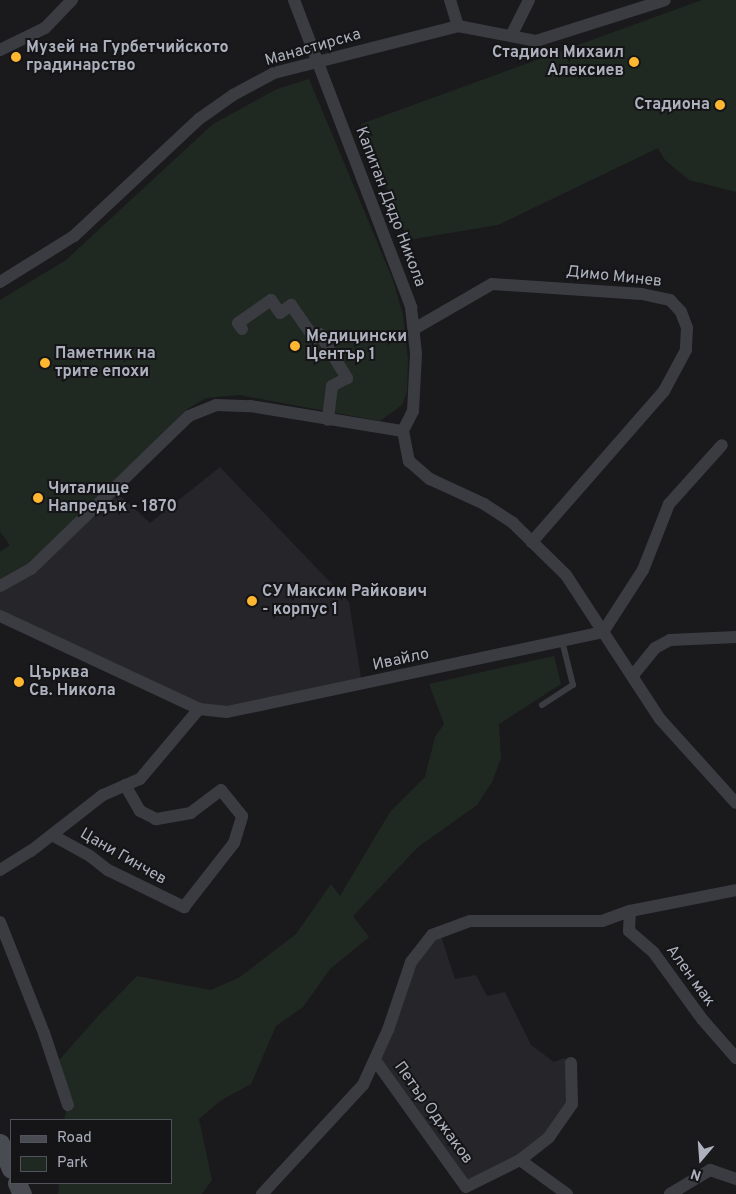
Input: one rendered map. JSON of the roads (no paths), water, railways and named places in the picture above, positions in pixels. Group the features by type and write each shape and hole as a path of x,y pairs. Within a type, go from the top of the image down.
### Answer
{"street":[{"path":"0,50 45,28 72,0"},
{"name":"Капитан Дядо Никола","path":"294,0 411,307 416,354 413,411 403,431"},
{"path":"450,0 458,26"},
{"path":"511,36 529,0"},
{"name":"Манастирска","path":"0,282 74,236 199,119 232,95 274,73 458,26 536,41 665,0"},
{"name":"Димо Минев","path":"414,329 492,284 642,294 670,300 681,312 687,328 686,350 664,391 532,542"},
{"path":"242,329 238,322 271,300 280,313 291,305 314,338 320,334 346,378 332,386 328,420"},
{"path":"0,586 31,569 188,416 216,405 250,406 403,431 409,461 430,479 484,504 513,523 566,576 634,674 660,719 736,803"},
{"path":"604,632 643,570 669,504 722,445"},
{"name":"Ивайло","path":"0,616 199,709 227,712 604,632"},
{"path":"634,674 655,648 670,640 736,637"},
{"name":"Цани Гинчев","path":"0,870 52,835 103,795 140,779 199,709"},
{"name":"Цани Гинчев","path":"52,835 90,856 108,870 184,907 234,843 242,816 221,790 191,813 156,819 140,811 125,786"},
{"path":"262,1194 363,1085 375,1060 411,962 432,935 470,921 602,921 630,911 736,890"},
{"name":"Ален мак","path":"630,911 629,931 654,953 702,1019 736,1058"},
{"path":"0,922 44,1033 68,1105"},
{"name":"Петър Оджаков","path":"375,1060 466,1191 520,1160 549,1137 572,1104 571,1063"},
{"path":"0,1143 10,1167"},
{"path":"520,1160 567,1194"},
{"path":"670,1194 710,1170 736,1179"}],"lane":[{"path":"542,705 573,685 562,641"}],"place":[{"name":"Музей на Гурбетчийското градинарство","path":"16,57"},
{"name":"Стадион Михаил Алексиев","path":"634,62"},
{"name":"Стадиона","path":"720,105"},
{"name":"Медицински Център 1","path":"295,346"},
{"name":"Паметник на трите епохи","path":"45,363"},
{"name":"Читалище Напредък - 1870","path":"38,498"},
{"name":"СУ Максим Райкович - корпус 1","path":"252,601"},
{"name":"Църква Св. Никола","path":"19,682"}]}
